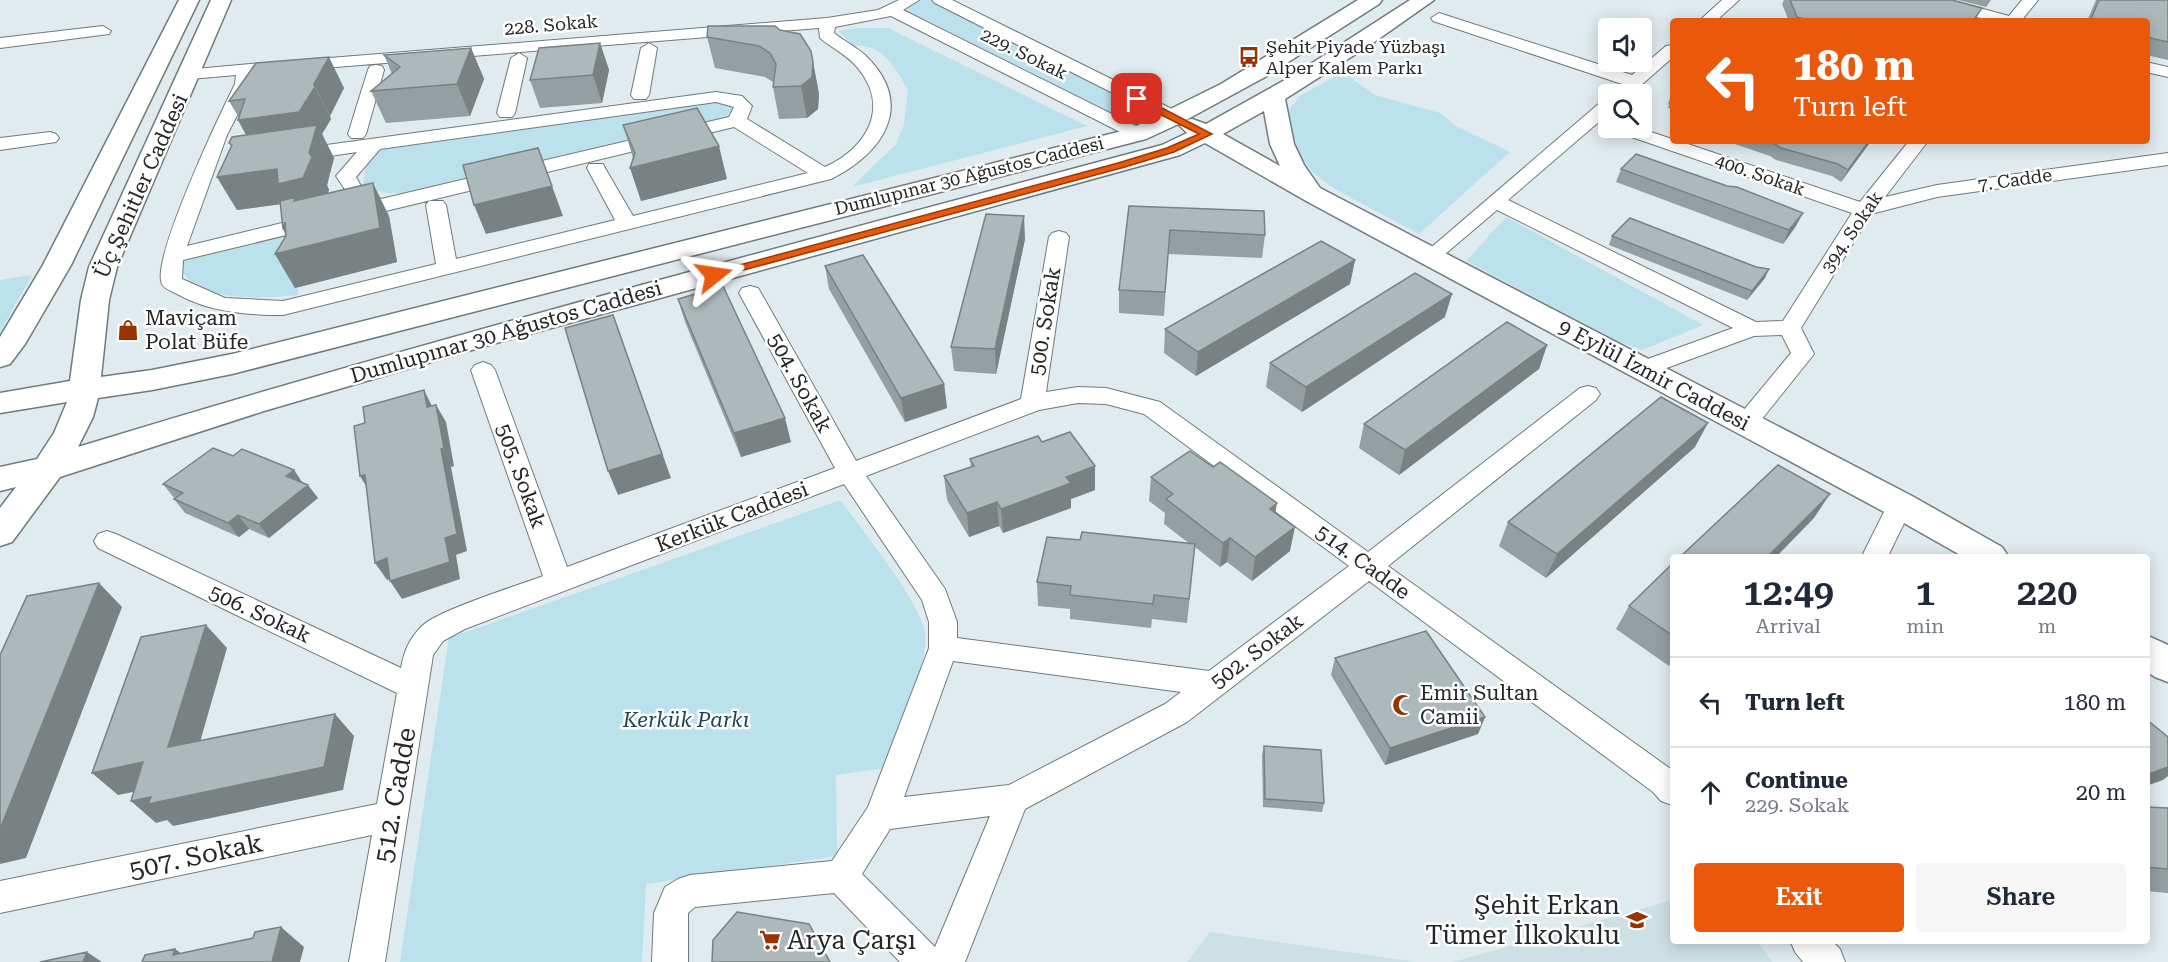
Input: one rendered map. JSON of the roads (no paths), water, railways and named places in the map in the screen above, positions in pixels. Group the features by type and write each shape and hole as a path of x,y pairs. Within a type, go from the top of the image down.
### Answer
{"main road":[{"name":"Üç Şehitler Caddesi","path":"0,357 15,337 57,265 189,0"},
{"name":"Üç Şehitler Caddesi","path":"0,533 73,431 82,403 95,292 103,267 221,0"},
{"name":"Dumlupınar 30 Ağustos Caddesi","path":"0,403 22,398 83,391 232,364 1138,134 1176,118 1234,86 1372,0"},
{"name":"Dumlupınar 30 Ağustos Caddesi","path":"0,479 46,469 253,404 472,340 1171,150 1207,134 1431,9"},
{"name":"9 Eylül İzmir Caddesi","path":"1273,96 1278,135 1284,154 1294,172 1317,197"},
{"name":"9 Eylül İzmir Caddesi","path":"1176,118 1317,197 1900,505 1986,554"},
{"name":"9 Eylül İzmir Caddesi","path":"1138,134 1171,150 1317,197"},
{"path":"2150,654 2168,666"}],"street":[{"name":"228. Sokak","path":"190,74 244,77 826,29 892,10 911,0"},
{"name":"229. Sokak","path":"940,0 1176,118"},
{"path":"1710,18 1731,0"},
{"path":"1932,0 1998,18"},
{"path":"2015,18 2030,0"},
{"path":"1431,9 1635,82"},
{"name":"229. Sokak","path":"892,10 1138,134"},
{"path":"266,81 244,77 218,135 173,256 171,282 200,298 235,308 283,308 824,175 853,160 876,136 885,107 877,85 863,62 826,29 649,48 288,79"},
{"path":"0,43 103,31"},
{"path":"640,95 649,48"},
{"path":"1632,84 1670,52"},
{"path":"506,113 519,58"},
{"path":"2150,68 2168,72"},
{"path":"357,134 376,70"},
{"path":"284,157 716,97 736,100 743,106 737,121"},
{"path":"1430,257 1495,201 1598,119"},
{"path":"173,256 378,205 737,121 824,175"},
{"path":"0,144 50,138"},
{"name":"400. Sokak","path":"1652,138 1864,210"},
{"name":"394. Sokak","path":"1790,328 1864,210 1917,144"},
{"path":"374,145 346,176 349,185 360,195 378,205"},
{"name":"7. Cadde","path":"1864,210 1891,201 1937,191 2168,159"},
{"path":"206,167 228,164"},
{"path":"596,168 627,222"},
{"path":"1495,201 1752,329"},
{"path":"436,205 447,267"},
{"name":"500. Sokak","path":"1032,404 1059,237"},
{"name":"504. Sokak","path":"750,293 849,473 935,597 943,622 943,648"},
{"path":"1642,369 1752,329 1790,328 1803,354 1745,423"},
{"name":"505. Sokak","path":"483,370 559,582"},
{"name":"514. Cadde","path":"1032,404 1063,396 1095,393 1125,398 1152,408 1670,782"},
{"name":"502. Sokak","path":"881,815 1013,799 1176,712 1370,566 1588,394"},
{"name":"Kerkük Caddesi","path":"433,633 455,621 1032,404"},
{"path":"1876,554 1900,505"},
{"name":"506. Sokak","path":"107,541 413,687"},
{"name":"512. Cadde","path":"367,962 419,651 433,633"},
{"path":"841,876 881,815 943,648 1215,684"},
{"path":"947,962 1013,799"},
{"name":"507. Sokak","path":"0,897 392,816"},
{"path":"670,962 671,913 677,899 690,891 841,876"},
{"path":"841,876 925,962"},
{"path":"1811,944 1827,962"}],"place":[{"name":"Şehit Piyade Yüzbaşı Alper Kalem Parkı","path":"1249,57"},
{"name":"Maviçam Polat Büfe","path":"128,330"},
{"name":"Emir Sultan Camii","path":"1403,705"},
{"name":"Şehit Erkan Tümer İlkokulu","path":"1637,920"},
{"name":"Arya Çarşı","path":"770,940"}],"park label":[{"name":"Kerkük Parkı","path":"686,720"}]}
